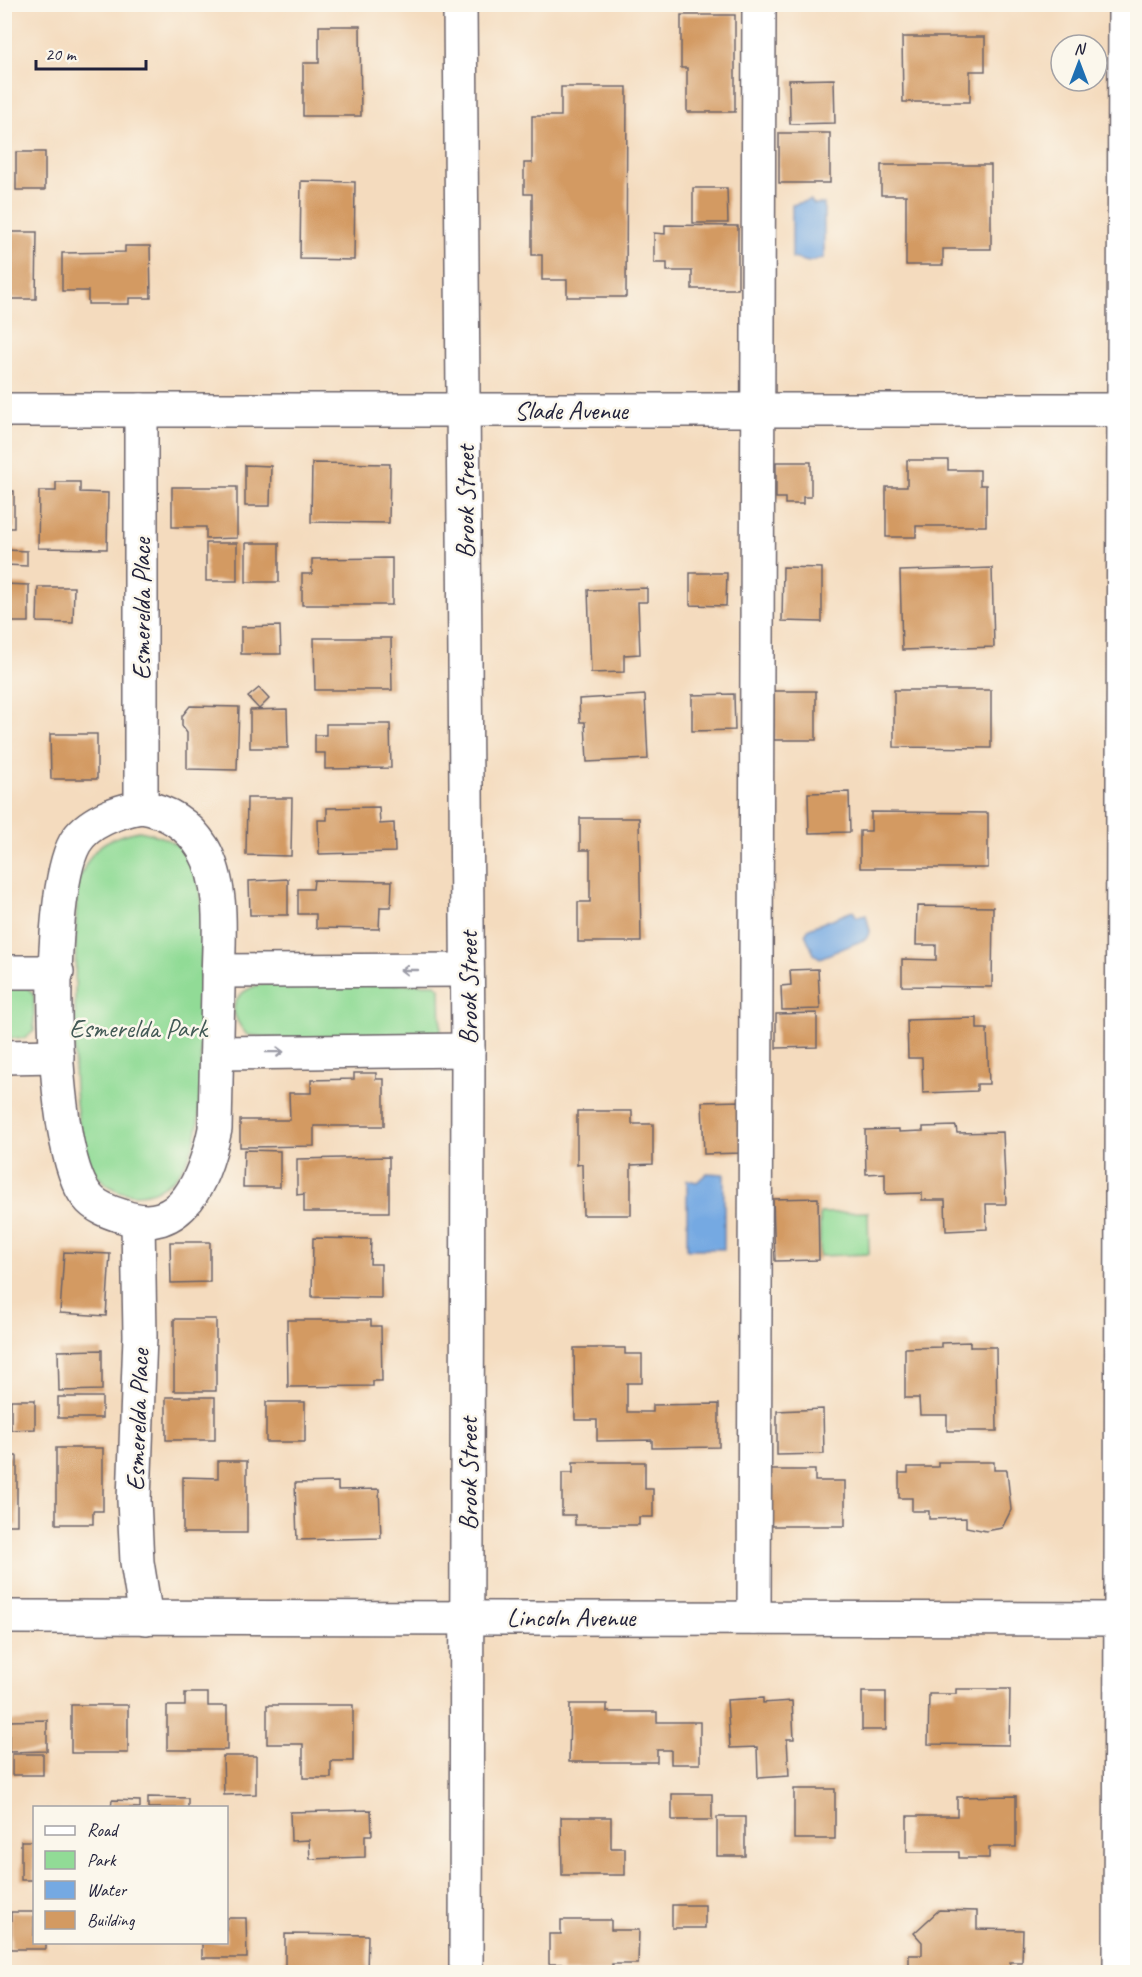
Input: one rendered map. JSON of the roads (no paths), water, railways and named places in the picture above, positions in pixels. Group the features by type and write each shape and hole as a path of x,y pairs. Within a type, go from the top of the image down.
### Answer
{"street":[{"name":"Brook Street","path":"460,4 465,410 468,1050 466,1972"},
{"path":"754,1618 759,4"},
{"path":"1120,1972 1128,1618 1130,410 1125,4"},
{"name":"Slade Avenue","path":"4,410 1130,410"},
{"name":"Esmerelda Place","path":"141,410 141,807"},
{"path":"141,807 159,810 178,820 192,832 203,849 217,890 218,971 215,1129 202,1176 180,1208 165,1218 138,1222 100,1208 86,1196 68,1151 57,1056 59,901 75,842 92,827 116,812 141,807"},
{"path":"218,971 467,970"},
{"path":"4,972 57,972"},
{"path":"217,1053 468,1050"},
{"path":"4,1057 57,1056"},
{"name":"Esmerelda Place","path":"138,1222 140,1336 134,1500 137,1562 146,1618"},
{"name":"Lincoln Avenue","path":"4,1617 1128,1618"}],"water":[{"path":"810,200 814,204 824,204 824,258 808,262 792,258 792,205"},
{"path":"853,911 857,917 866,915 870,931 866,939 820,958 814,954 805,934 809,928"},
{"path":"707,1173 724,1174 724,1249 687,1249 687,1180 697,1182"}],"park label":[{"name":"Esmerelda Park","path":"138,1028"}]}
